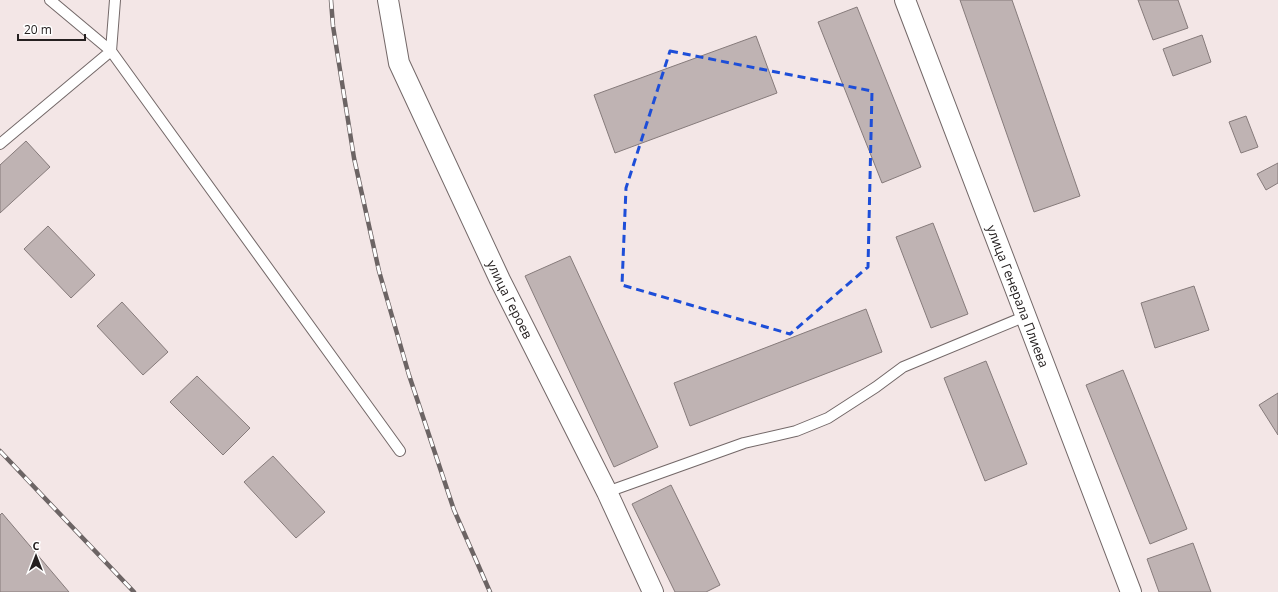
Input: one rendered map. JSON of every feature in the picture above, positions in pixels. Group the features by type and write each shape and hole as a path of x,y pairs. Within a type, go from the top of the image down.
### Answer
{"street":[{"name":"улица Героев","path":"388,0 399,63 500,280 607,492 654,592"},
{"name":"улица Генерала Плиева","path":"905,0 1131,592"}],"lane":[{"path":"50,0 112,51 400,451"},
{"path":"0,144 112,51 115,0"},
{"path":"607,492 744,443 796,431 828,418 876,387 903,367 1026,316"}],"highlighted area":[{"path":"670,51 872,91 868,267 790,334 622,285 626,188"}],"building":[{"path":"960,0 1012,0 1080,196 1034,212"},
{"path":"1138,0 1178,0 1188,28 1153,40"},
{"path":"857,7 921,167 882,183 818,22"},
{"path":"1202,35 1211,62 1173,76 1163,49"},
{"path":"756,36 777,93 615,153 594,95"},
{"path":"1246,116 1258,147 1241,153 1229,122"},
{"path":"26,141 50,167 0,213 0,165"},
{"path":"1278,163 1278,183 1266,190 1257,174"},
{"path":"933,223 968,314 931,328 896,237"},
{"path":"48,226 95,275 71,298 24,249"},
{"path":"570,256 658,447 614,467 525,276"},
{"path":"1194,286 1209,330 1155,348 1141,303"},
{"path":"122,302 168,352 143,375 97,326"},
{"path":"866,309 882,352 690,426 674,383"},
{"path":"986,361 1027,464 985,481 944,378"},
{"path":"1123,370 1187,529 1150,544 1086,385"},
{"path":"197,376 250,428 223,455 170,402"},
{"path":"1278,393 1278,435 1259,405"},
{"path":"273,456 325,512 296,538 244,482"},
{"path":"671,485 720,585 706,592 675,592 632,504"},
{"path":"2,513 69,592 0,592 0,515"},
{"path":"1193,543 1211,592 1159,592 1147,559"}],"railway":[{"path":"331,0 333,26 354,158 379,271 409,375 454,510 490,592"},
{"path":"0,451 134,592"}]}
